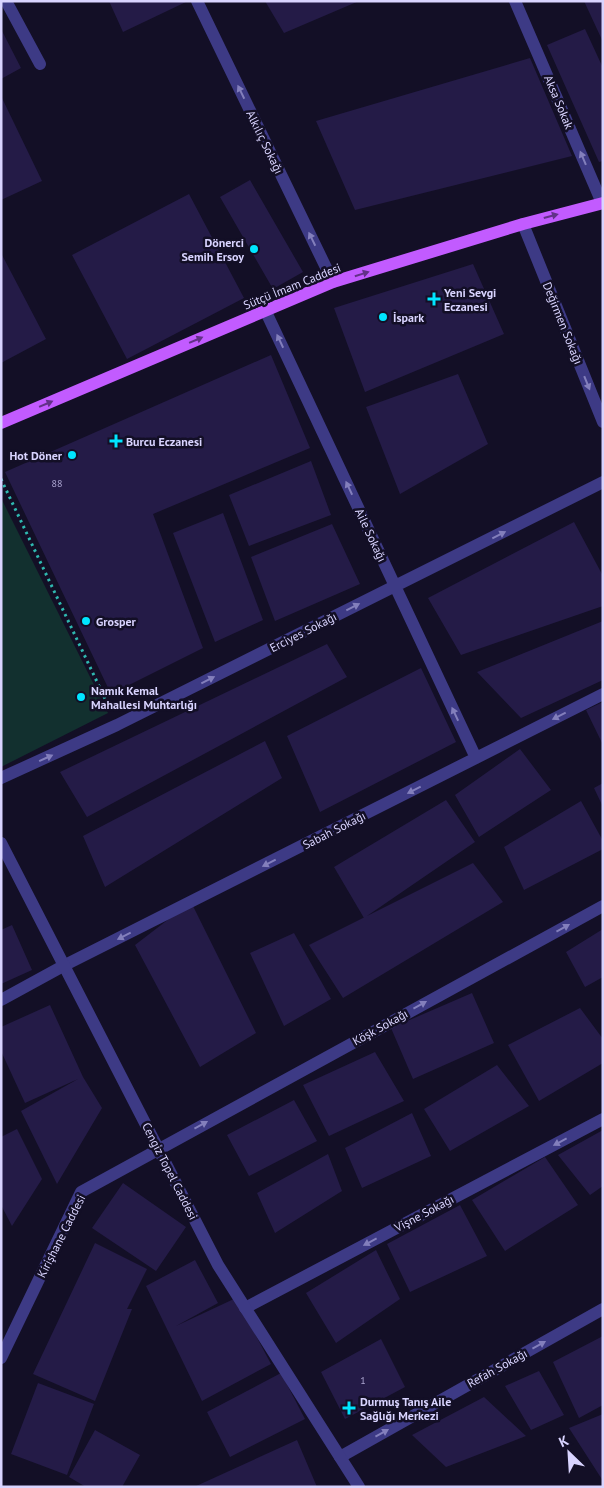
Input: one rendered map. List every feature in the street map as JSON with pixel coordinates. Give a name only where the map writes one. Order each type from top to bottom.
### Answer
[{"type":"main road","name":"Sütçü İmam Caddesi","points":[[1,423],[333,282],[523,224],[602,203]]},
{"type":"street","points":[[6,1],[40,64]]},
{"type":"street","name":"Alkılıç Sokağı","points":[[197,1],[333,282]]},
{"type":"street","name":"Aksa Sokak","points":[[515,1],[602,203]]},
{"type":"street","name":"Değirmen Sokağı","points":[[523,224],[603,422]]},
{"type":"street","name":"Aile Sokağı","points":[[266,312],[476,758]]},
{"type":"street","name":"Erciyes Sokağı","points":[[1,778],[117,725],[603,482]]},
{"type":"street","name":"Sabah Sokağı","points":[[1,1000],[65,965],[603,694]]},
{"type":"street","name":"Cengiz Topel Caddesi","points":[[1,843],[218,1265],[359,1487]]},
{"type":"street","name":"Köşk Sokağı","points":[[158,1148],[603,906]]},
{"type":"street","name":"Vişne Sokağı","points":[[245,1308],[603,1119]]},
{"type":"street","name":"Kirişhane Caddesi","points":[[1,1357],[81,1192],[158,1148]]},
{"type":"street","name":"Refah Sokağı","points":[[340,1457],[603,1310]]},
{"type":"path","points":[[1,480],[117,725]]},
{"type":"green space","points":[[1,498],[108,713],[1,767]]},
{"type":"building","points":[[109,1],[188,1],[123,32]]},
{"type":"building","points":[[265,1],[359,1],[284,33]]},
{"type":"building","points":[[584,1],[603,1],[603,42]]},
{"type":"building","points":[[1,29],[21,68],[1,79]]},
{"type":"building","points":[[585,29],[603,68],[603,161],[599,162],[547,45]]},
{"type":"building","points":[[530,58],[572,156],[355,210],[316,121]]},
{"type":"building","points":[[1,96],[42,181],[1,200]]},
{"type":"building","points":[[250,180],[303,272],[273,289],[220,197]]},
{"type":"building","points":[[189,194],[244,298],[127,359],[72,255]]},
{"type":"building","points":[[1,253],[46,339],[1,363]]},
{"type":"building","points":[[473,264],[504,334],[365,392],[334,308]]},
{"type":"building","points":[[271,355],[310,448],[153,514],[203,648],[111,694],[5,472]]},
{"type":"building","points":[[458,374],[488,444],[400,494],[366,407]]},
{"type":"building","points":[[311,461],[331,515],[249,546],[229,495]]},
{"type":"building","points":[[223,513],[263,620],[215,642],[173,533]]},
{"type":"building","points":[[574,522],[603,576],[603,606],[461,655],[428,598]]},
{"type":"building","points":[[332,524],[360,584],[275,621],[251,557]]},
{"type":"building","points":[[603,621],[603,680],[521,718],[477,672]]},
{"type":"building","points":[[327,644],[347,677],[87,817],[60,772]]},
{"type":"building","points":[[421,668],[456,742],[320,812],[287,736]]},
{"type":"building","points":[[603,702],[603,745],[586,710]]},
{"type":"building","points":[[265,741],[282,778],[105,887],[83,836]]},
{"type":"building","points":[[520,749],[551,790],[479,837],[455,795]]},
{"type":"building","points":[[603,783],[603,807],[594,788]]},
{"type":"building","points":[[446,800],[475,842],[364,918],[334,867]]},
{"type":"building","points":[[581,801],[603,841],[603,849],[524,890],[504,847]]},
{"type":"building","points":[[473,863],[503,902],[343,998],[309,945]]},
{"type":"building","points":[[191,902],[256,1033],[200,1067],[135,945]]},
{"type":"building","points":[[12,925],[32,970],[1,984],[1,930]]},
{"type":"building","points":[[603,929],[603,977],[585,987],[566,952]]},
{"type":"building","points":[[294,933],[331,999],[284,1026],[250,953]]},
{"type":"building","points":[[472,993],[494,1043],[413,1079],[391,1028]]},
{"type":"building","points":[[50,1005],[83,1077],[102,1108],[57,1184],[21,1111],[78,1079],[25,1103],[1,1051],[1,1027]]},
{"type":"building","points":[[580,1008],[603,1039],[603,1063],[539,1101],[508,1045]]},
{"type":"building","points":[[375,1052],[404,1101],[329,1136],[303,1085]]},
{"type":"building","points":[[497,1065],[529,1106],[450,1151],[424,1109]]},
{"type":"building","points":[[294,1100],[317,1141],[249,1176],[227,1135]]},
{"type":"building","points":[[412,1113],[431,1156],[362,1188],[345,1148]]},
{"type":"building","points":[[17,1129],[42,1179],[12,1226],[1,1205],[1,1137]]},
{"type":"building","points":[[603,1130],[603,1186],[590,1195],[558,1155]]},
{"type":"building","points":[[328,1154],[342,1191],[275,1233],[257,1193]]},
{"type":"building","points":[[545,1157],[578,1205],[505,1251],[472,1200]]},
{"type":"building","points":[[123,1183],[186,1227],[156,1271],[92,1228]]},
{"type":"building","points":[[460,1205],[487,1256],[410,1292],[387,1244]]},
{"type":"building","points":[[95,1243],[147,1269],[127,1309],[132,1309],[95,1401],[33,1374]]},
{"type":"building","points":[[376,1250],[400,1299],[336,1343],[306,1293]]},
{"type":"building","points":[[195,1260],[218,1303],[176,1326],[236,1298],[271,1364],[202,1401],[146,1286]]},
{"type":"building","points":[[603,1336],[603,1405],[579,1418],[553,1362]]},
{"type":"building","points":[[381,1339],[405,1387],[345,1419],[321,1372]]},
{"type":"building","points":[[539,1371],[564,1415],[531,1430],[505,1386]]},
{"type":"building","points":[[281,1373],[305,1419],[230,1457],[207,1412]]},
{"type":"building","points":[[38,1383],[94,1404],[67,1475],[11,1454]]},
{"type":"building","points":[[484,1397],[526,1436],[446,1467],[412,1435]]},
{"type":"building","points":[[603,1414],[603,1481],[569,1428]]},
{"type":"building","points":[[95,1430],[140,1455],[122,1487],[86,1487],[69,1477]]},
{"type":"building","points":[[297,1440],[317,1487],[194,1487]]},
{"type":"place","name":"Dönerci Semih Ersoy","points":[[254,249]]},
{"type":"place","name":"Yeni Sevgi Eczanesi","points":[[434,299]]},
{"type":"place","name":"İspark","points":[[383,317]]},
{"type":"place","name":"Burcu Eczanesi","points":[[116,441]]},
{"type":"place","name":"Hot Döner","points":[[72,455]]},
{"type":"place","name":"Grosper","points":[[86,621]]},
{"type":"place","name":"Namık Kemal Mahallesi Muhtarlığı","points":[[81,697]]},
{"type":"place","name":"Durmuş Tanış Aile Sağlığı Merkezi","points":[[349,1408]]}]
